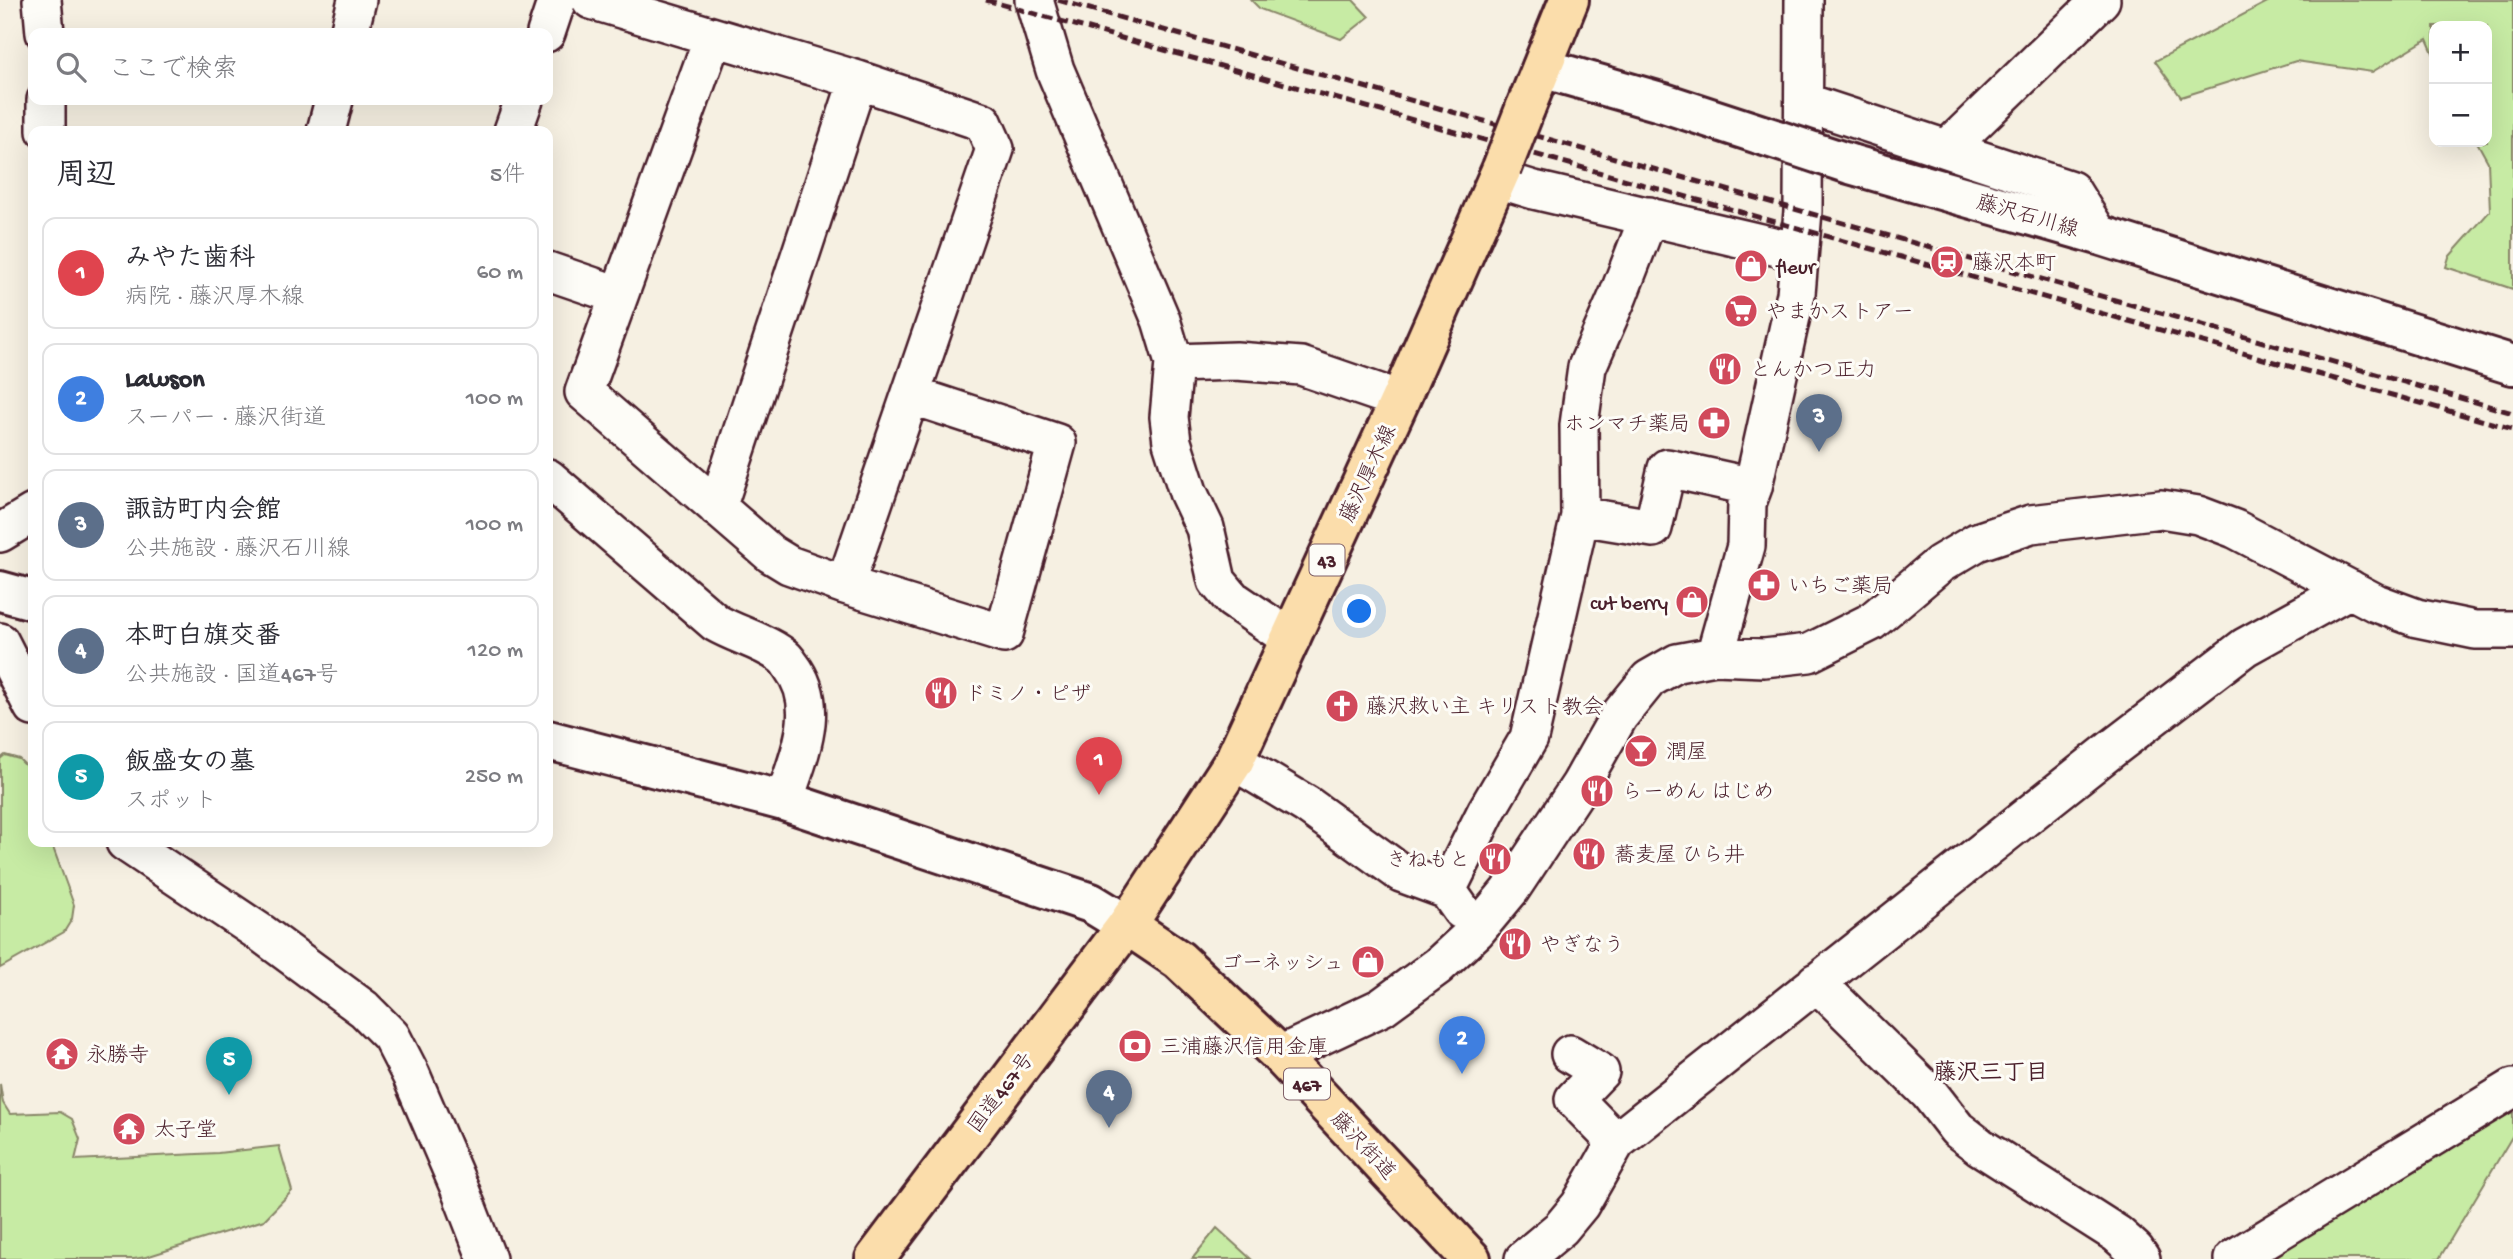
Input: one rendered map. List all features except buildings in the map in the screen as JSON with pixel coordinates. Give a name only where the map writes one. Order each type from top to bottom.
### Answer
[{"type":"main road","name":"藤沢厚木線","points":[[1127,925],[1234,761],[1400,400],[1500,173],[1569,0]]},
{"type":"main road","name":"藤沢街道","points":[[1127,925],[1179,960],[1280,1055],[1471,1259]]},
{"type":"main road","name":"国道467号","points":[[875,1259],[1127,925]]},
{"type":"street","points":[[42,0],[45,28]]},
{"type":"street","points":[[350,28],[357,0]]},
{"type":"street","points":[[548,28],[557,0]]},
{"type":"street","points":[[592,0],[858,80],[983,122],[995,149],[845,585]]},
{"type":"street","points":[[1034,0],[1055,70],[1161,320],[1174,363],[1169,417],[1172,442],[1188,492],[1208,537],[1217,581],[1232,599],[1291,639]]},
{"type":"street","points":[[1715,656],[1746,546],[1747,503],[1753,487],[1796,294],[1803,211],[1804,0]]},
{"type":"street","points":[[1947,149],[2101,0]]},
{"type":"street","points":[[713,37],[584,392],[771,554],[789,565],[1004,634],[1057,443],[911,395]]},
{"type":"street","name":"藤沢石川線","points":[[1542,68],[1664,103],[1850,164],[2099,235],[2513,365]]},
{"type":"street","points":[[718,508],[858,80]]},
{"type":"street","points":[[1804,102],[2071,190],[2099,235]]},
{"type":"street","points":[[46,105],[46,126]]},
{"type":"street","points":[[327,126],[333,105]]},
{"type":"street","points":[[515,126],[522,105]]},
{"type":"street","points":[[1500,173],[1534,190],[1799,252]]},
{"type":"street","points":[[1447,890],[1487,810],[1529,738],[1580,516],[1579,425],[1587,367],[1649,216]]},
{"type":"street","points":[[553,273],[618,295]]},
{"type":"street","points":[[1174,363],[1236,361],[1301,366],[1400,400]]},
{"type":"street","points":[[1580,516],[1653,528],[1668,467],[1753,487]]},
{"type":"street","points":[[553,482],[716,623],[783,655],[798,675],[807,700],[805,737],[783,801]]},
{"type":"street","points":[[1280,1055],[1382,1007],[1438,966],[1476,931],[1511,889],[1580,785],[1619,716],[1649,680],[1677,663],[1715,656],[1765,658],[1809,653],[1871,622],[1940,564],[1977,542],[2031,524],[2125,512],[2161,509],[2198,515],[2235,529],[2376,603],[2417,618],[2475,630],[2513,630]]},
{"type":"street","points":[[0,533],[28,516]]},
{"type":"street","points":[[1524,1259],[1561,1228],[1580,1205],[1616,1142],[2113,748],[2245,647],[2350,589]]},
{"type":"street","points":[[0,591],[28,599]]},
{"type":"street","points":[[0,642],[28,697]]},
{"type":"street","points":[[553,741],[783,801],[1091,903],[1127,925]]},
{"type":"street","points":[[1234,761],[1307,805],[1401,873],[1447,890],[1476,931]]},
{"type":"street","points":[[132,847],[261,933],[364,1009],[391,1036],[459,1186],[486,1259]]},
{"type":"street","points":[[1816,982],[1929,1093],[1957,1129],[1979,1146],[2117,1234],[2141,1259]]},
{"type":"street","points":[[1570,1054],[1600,1072],[1574,1098],[1616,1142]]},
{"type":"street","points":[[2232,1259],[2513,1088]]},
{"type":"green space","points":[[1251,0],[1353,0],[1369,17],[1341,39],[1260,9]]},
{"type":"green space","points":[[2271,0],[2513,0],[2513,289],[2446,267],[2449,257],[2490,211],[2488,162],[2480,147],[2492,147],[2492,21],[2429,21],[2429,44],[2427,39],[2372,72],[2296,61],[2181,97],[2155,61]]},
{"type":"green space","points":[[5,755],[19,759],[28,768],[28,847],[53,847],[74,905],[72,919],[64,932],[0,968],[0,759]]},
{"type":"green space","points":[[0,1084],[3,1103],[10,1114],[60,1112],[72,1119],[80,1139],[75,1160],[218,1153],[279,1146],[292,1191],[264,1220],[146,1257],[0,1259]]},
{"type":"green space","points":[[2513,1109],[2513,1135],[2439,1259],[2266,1259]]},
{"type":"green space","points":[[1217,1228],[1251,1259],[1192,1259]]},
{"type":"railway","points":[[986,0],[2513,429]]},
{"type":"railway","points":[[1058,0],[2513,413]]},
{"type":"place","name":"藤沢本町","points":[[1947,262]]},
{"type":"place","name":"fleur","points":[[1751,266]]},
{"type":"place","name":"やまかストアー","points":[[1741,311]]},
{"type":"place","name":"とんかつ正力","points":[[1725,369]]},
{"type":"place","name":"ホンマチ薬局","points":[[1714,423]]},
{"type":"place","name":"諏訪町内会館","points":[[1819,452]]},
{"type":"place","name":"いちご薬局","points":[[1764,585]]},
{"type":"place","name":"cut berry","points":[[1692,602]]},
{"type":"place","name":"ドミノ・ピザ","points":[[941,693]]},
{"type":"place","name":"藤沢救い主 キリスト教会","points":[[1342,706]]},
{"type":"place","name":"潤屋","points":[[1641,751]]},
{"type":"place","name":"らーめん はじめ","points":[[1597,791]]},
{"type":"place","name":"みやた歯科","points":[[1099,795]]},
{"type":"place","name":"蕎麦屋 ひら井","points":[[1589,854]]},
{"type":"place","name":"きねもと","points":[[1495,859]]},
{"type":"place","name":"やぎなう","points":[[1515,944]]},
{"type":"place","name":"ゴーネッシュ","points":[[1368,962]]},
{"type":"place","name":"三浦藤沢信用金庫","points":[[1135,1046]]},
{"type":"place","name":"永勝寺","points":[[62,1054]]},
{"type":"place","name":"Lawson","points":[[1462,1074]]},
{"type":"place","name":"飯盛女の墓","points":[[229,1095]]},
{"type":"place","name":"本町白旗交番","points":[[1109,1128]]},
{"type":"place","name":"太子堂","points":[[129,1129]]},
{"type":"district","name":"藤沢三丁目","points":[[1991,1071]]}]
